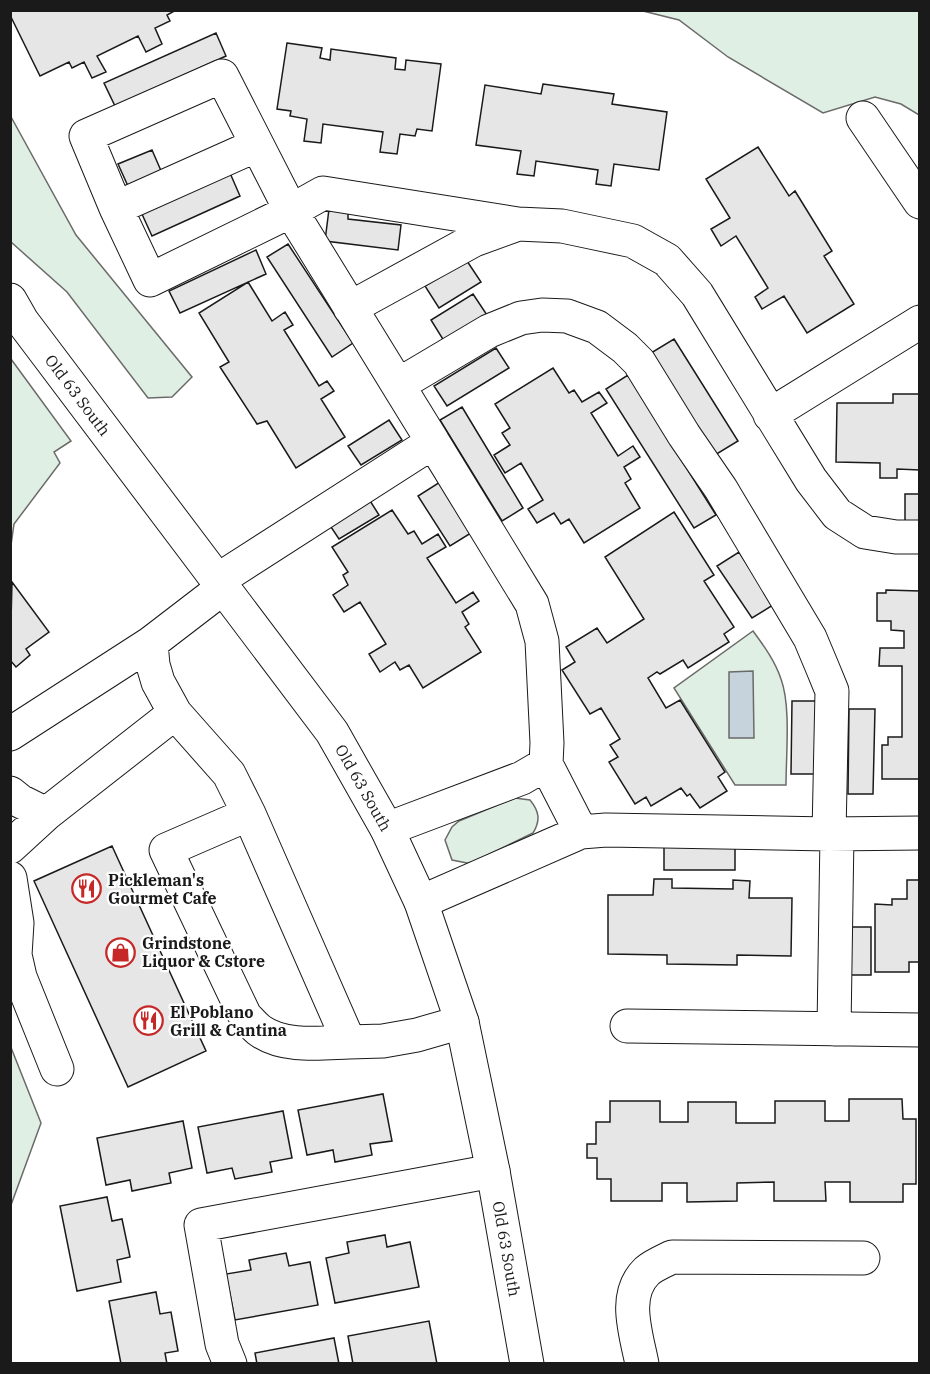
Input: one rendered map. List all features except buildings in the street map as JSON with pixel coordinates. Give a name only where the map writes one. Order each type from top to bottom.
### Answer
[{"type":"main road","points":[[581,832],[546,764],[542,641],[532,603],[291,211],[222,76],[86,136],[116,208],[150,280],[291,211],[323,193],[518,224],[562,226],[633,241],[667,260],[697,294],[811,480],[837,514],[865,532],[896,537],[920,537]]},
{"type":"main road","points":[[863,118],[920,202]]},
{"type":"main road","points":[[116,208],[257,145]]},
{"type":"main road","points":[[350,308],[474,240],[518,224]]},
{"type":"main road","name":"Old 63 South","points":[[10,300],[29,330],[332,732],[387,830],[421,902],[462,1022],[493,1171],[527,1364]]},
{"type":"main road","points":[[398,385],[489,331],[521,318],[542,315],[567,316],[597,327],[626,348],[639,362],[721,489],[810,638],[832,691],[834,1029]]},
{"type":"main road","points":[[770,415],[920,322]]},
{"type":"main road","points":[[10,734],[151,643],[221,584],[433,442]]},
{"type":"main road","points":[[151,643],[158,682],[175,714],[229,774],[249,814],[349,1042]]},
{"type":"main road","points":[[10,847],[46,814],[175,714]]},
{"type":"main road","points":[[387,830],[522,778],[546,764]]},
{"type":"main road","points":[[10,794],[46,814]]},
{"type":"main road","points":[[249,814],[166,850],[245,1016],[259,1030],[281,1040],[315,1043],[383,1041],[417,1035],[462,1022]]},
{"type":"main road","points":[[421,902],[581,832],[606,830],[833,834],[920,833]]},
{"type":"main road","points":[[10,878],[17,923],[15,955],[20,977],[57,1069]]},
{"type":"main road","points":[[627,1026],[920,1030]]},
{"type":"main road","points":[[230,1364],[222,1344],[201,1226],[493,1171]]},
{"type":"main road","points":[[642,1364],[632,1311],[635,1286],[648,1270],[672,1257],[863,1258]]},
{"type":"green space","points":[[643,11],[919,11],[919,115],[901,104],[875,97],[823,113],[728,57],[679,20]]},
{"type":"green space","points":[[10,115],[76,235],[192,377],[172,397],[148,398],[67,292],[11,242]]},
{"type":"green space","points":[[11,359],[71,441],[54,452],[60,463],[14,524],[11,545]]},
{"type":"green space","points":[[753,631],[779,672],[784,690],[787,716],[786,785],[735,785],[674,688]]},
{"type":"green space","points":[[515,798],[530,800],[535,808],[538,820],[533,833],[473,862],[452,860],[445,840],[452,827],[459,821]]},
{"type":"green space","points":[[10,1045],[41,1123],[11,1205],[10,1205]]},
{"type":"shaded area","points":[[753,671],[754,738],[729,738],[729,672]]},
{"type":"place","name":"Pickleman's Gourmet Cafe","points":[[87,889]]},
{"type":"place","name":"Grindstone Liquor & Cstore","points":[[121,952]]},
{"type":"place","name":"El Poblano Grill & Cantina","points":[[149,1021]]}]
